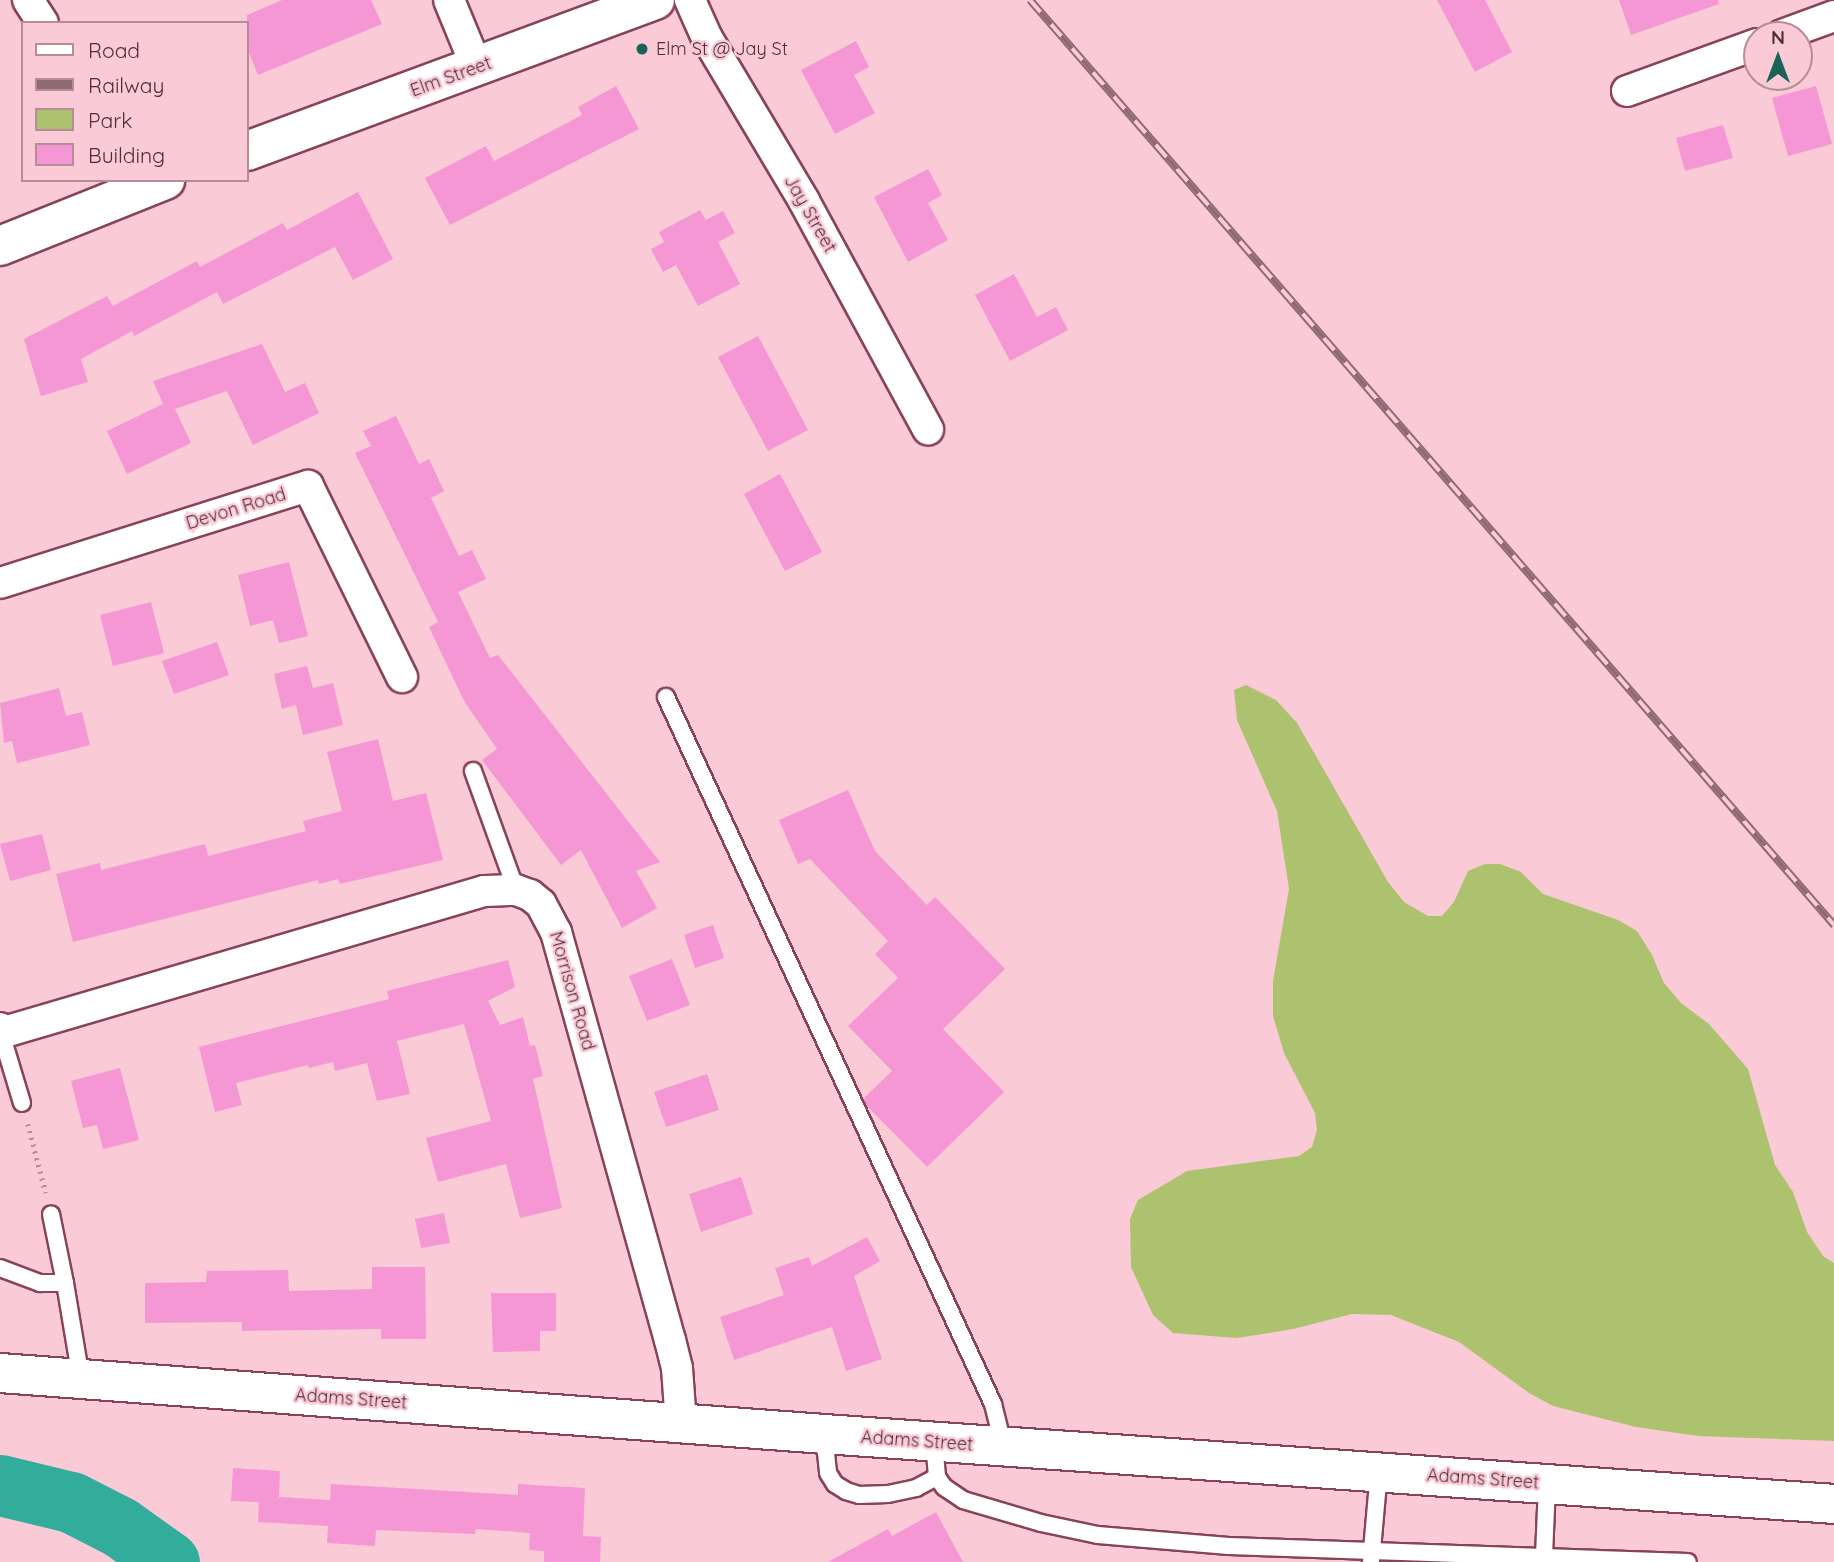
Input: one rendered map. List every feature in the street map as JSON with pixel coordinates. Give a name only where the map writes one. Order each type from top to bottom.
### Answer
[{"type":"street","points":[[28,0],[42,21]]},
{"type":"street","points":[[449,0],[477,68]]},
{"type":"street","name":"Elm Street","points":[[248,151],[655,0]]},
{"type":"street","name":"Jay Street","points":[[690,0],[707,38],[816,223],[928,429]]},
{"type":"street","points":[[1813,24],[1834,16]]},
{"type":"street","points":[[1627,92],[1743,49]]},
{"type":"street","points":[[0,246],[148,183]]},
{"type":"street","name":"Devon Road","points":[[0,583],[309,486],[402,677]]},
{"type":"street","points":[[1,1030],[484,891],[516,890]]},
{"type":"street","name":"Morrison Road","points":[[516,890],[541,904],[556,932],[670,1340],[677,1368],[681,1424]]},
{"type":"street","name":"Adams Street","points":[[0,1373],[824,1434],[936,1460],[1000,1447],[1834,1504]]},
{"type":"lane","points":[[666,697],[993,1404],[1000,1432],[1000,1447]]},
{"type":"lane","points":[[472,771],[516,890]]},
{"type":"lane","points":[[1,1030],[22,1103]]},
{"type":"lane","points":[[51,1214],[81,1379]]},
{"type":"lane","points":[[0,1268],[40,1283],[65,1283]]},
{"type":"lane","points":[[824,1434],[828,1473],[835,1484],[846,1491],[874,1496],[895,1493],[936,1460],[944,1487],[963,1500],[1041,1523],[1088,1533],[1192,1544],[1371,1557],[1544,1556],[1688,1562]]},
{"type":"lane","points":[[1371,1557],[1379,1472]]},
{"type":"lane","points":[[1544,1556],[1547,1484]]},
{"type":"path","points":[[22,1103],[51,1214]]},
{"type":"green space","points":[[1246,685],[1276,700],[1297,723],[1388,882],[1404,902],[1428,916],[1442,916],[1454,902],[1468,871],[1485,864],[1500,864],[1521,872],[1543,894],[1618,920],[1637,931],[1652,955],[1664,983],[1681,1003],[1709,1024],[1748,1069],[1775,1165],[1793,1192],[1807,1232],[1823,1256],[1834,1263],[1834,1441],[1698,1436],[1636,1427],[1553,1406],[1529,1393],[1459,1342],[1391,1315],[1352,1314],[1293,1329],[1237,1338],[1173,1333],[1153,1315],[1131,1267],[1130,1219],[1138,1200],[1187,1171],[1299,1156],[1312,1147],[1317,1130],[1315,1113],[1284,1053],[1273,1016],[1273,981],[1289,889],[1277,811],[1237,720],[1234,690]]},
{"type":"building","points":[[282,0],[371,0],[382,24],[258,75],[248,50],[247,15]]},
{"type":"building","points":[[1437,0],[1485,0],[1512,52],[1475,72]]},
{"type":"building","points":[[1619,0],[1718,0],[1719,4],[1631,35]]},
{"type":"building","points":[[856,41],[869,67],[854,75],[875,113],[835,134],[801,70]]},
{"type":"building","points":[[616,86],[639,129],[450,225],[425,178],[486,146],[494,161],[582,115],[578,107]]},
{"type":"building","points":[[1816,86],[1832,144],[1788,156],[1772,98],[1798,91],[1813,91],[1813,87]]},
{"type":"building","points":[[1723,125],[1733,158],[1685,171],[1676,138]]},
{"type":"building","points":[[928,169],[942,195],[928,203],[948,240],[908,262],[874,197]]},
{"type":"building","points":[[358,192],[393,259],[353,280],[335,247],[223,304],[217,292],[134,336],[132,331],[81,359],[88,382],[41,396],[24,339],[107,296],[113,306],[197,261],[200,267],[283,223],[287,230]]},
{"type":"building","points":[[700,210],[706,220],[723,211],[735,233],[718,242],[740,284],[698,306],[676,265],[663,272],[651,249],[664,242],[659,232]]},
{"type":"building","points":[[1014,274],[1037,317],[1056,307],[1068,330],[1010,361],[975,295]]},
{"type":"building","points":[[758,336],[808,430],[768,451],[718,357]]},
{"type":"building","points":[[262,344],[285,392],[305,383],[319,413],[253,445],[227,391],[175,409],[191,443],[127,474],[107,431],[163,404],[153,381]]},
{"type":"building","points":[[396,416],[419,464],[429,459],[444,491],[431,498],[459,556],[472,550],[486,579],[458,592],[490,658],[498,655],[660,862],[636,871],[657,908],[622,928],[581,850],[561,865],[482,760],[497,749],[464,701],[429,627],[438,622],[355,453],[371,446],[363,431]]},
{"type":"building","points":[[780,474],[822,552],[785,571],[744,494]]},
{"type":"building","points":[[289,562],[308,636],[279,643],[273,620],[250,626],[238,575]]},
{"type":"building","points":[[151,602],[164,653],[113,666],[100,615]]},
{"type":"building","points":[[217,642],[229,675],[174,694],[162,661]]},
{"type":"building","points":[[307,666],[313,688],[333,683],[343,725],[303,735],[296,705],[282,709],[274,674]]},
{"type":"building","points":[[59,688],[66,716],[82,712],[90,745],[17,763],[12,741],[4,743],[0,703]]},
{"type":"building","points":[[378,739],[393,801],[426,793],[443,860],[340,884],[338,879],[319,884],[318,880],[73,942],[56,874],[100,863],[101,870],[205,844],[208,856],[306,831],[303,821],[342,811],[327,752]]},
{"type":"building","points":[[848,790],[875,851],[927,905],[935,897],[1005,969],[943,1029],[1004,1092],[927,1167],[866,1105],[863,1099],[892,1071],[848,1026],[898,978],[875,954],[888,941],[810,859],[798,864],[779,820]]},
{"type":"building","points":[[42,834],[51,870],[10,881],[0,844]]},
{"type":"building","points":[[713,925],[724,958],[695,968],[684,935]]},
{"type":"building","points":[[672,959],[690,1005],[647,1021],[629,976]]},
{"type":"building","points":[[508,960],[515,987],[488,1001],[500,1025],[523,1017],[530,1046],[535,1045],[543,1076],[533,1079],[562,1208],[520,1218],[506,1164],[438,1182],[426,1138],[491,1121],[464,1024],[397,1041],[410,1094],[377,1101],[367,1063],[335,1071],[333,1062],[309,1068],[308,1065],[236,1083],[242,1105],[215,1112],[199,1047],[389,999],[387,991]]},
{"type":"building","points":[[120,1068],[139,1140],[103,1149],[97,1125],[83,1128],[71,1081]]},
{"type":"building","points":[[707,1074],[719,1110],[666,1127],[654,1092]]},
{"type":"building","points":[[741,1177],[753,1214],[701,1232],[689,1194]]},
{"type":"building","points":[[444,1213],[450,1243],[421,1248],[415,1219]]},
{"type":"building","points":[[867,1237],[880,1261],[854,1276],[882,1359],[846,1371],[832,1327],[734,1360],[720,1317],[784,1295],[775,1268],[809,1257],[812,1266]]},
{"type":"building","points":[[372,1267],[425,1267],[426,1339],[381,1339],[381,1329],[242,1331],[242,1322],[145,1323],[145,1283],[206,1282],[207,1271],[288,1270],[289,1291],[372,1289]]},
{"type":"building","points":[[491,1293],[556,1293],[556,1331],[540,1331],[540,1351],[493,1352]]},
{"type":"building","points":[[233,1468],[280,1471],[279,1497],[330,1500],[331,1484],[518,1495],[518,1484],[585,1488],[583,1536],[601,1537],[600,1562],[544,1562],[544,1551],[529,1550],[530,1533],[476,1529],[475,1534],[376,1530],[375,1546],[327,1543],[328,1526],[258,1522],[259,1502],[231,1501]]},
{"type":"building","points":[[936,1512],[963,1562],[828,1562],[888,1529],[892,1536]]},
{"type":"waterway","points":[[0,1485],[71,1502],[120,1527],[169,1562]]},
{"type":"railway","points":[[1030,0],[1834,925]]},
{"type":"place","name":"Elm St @ Jay St","points":[[642,49]]}]
